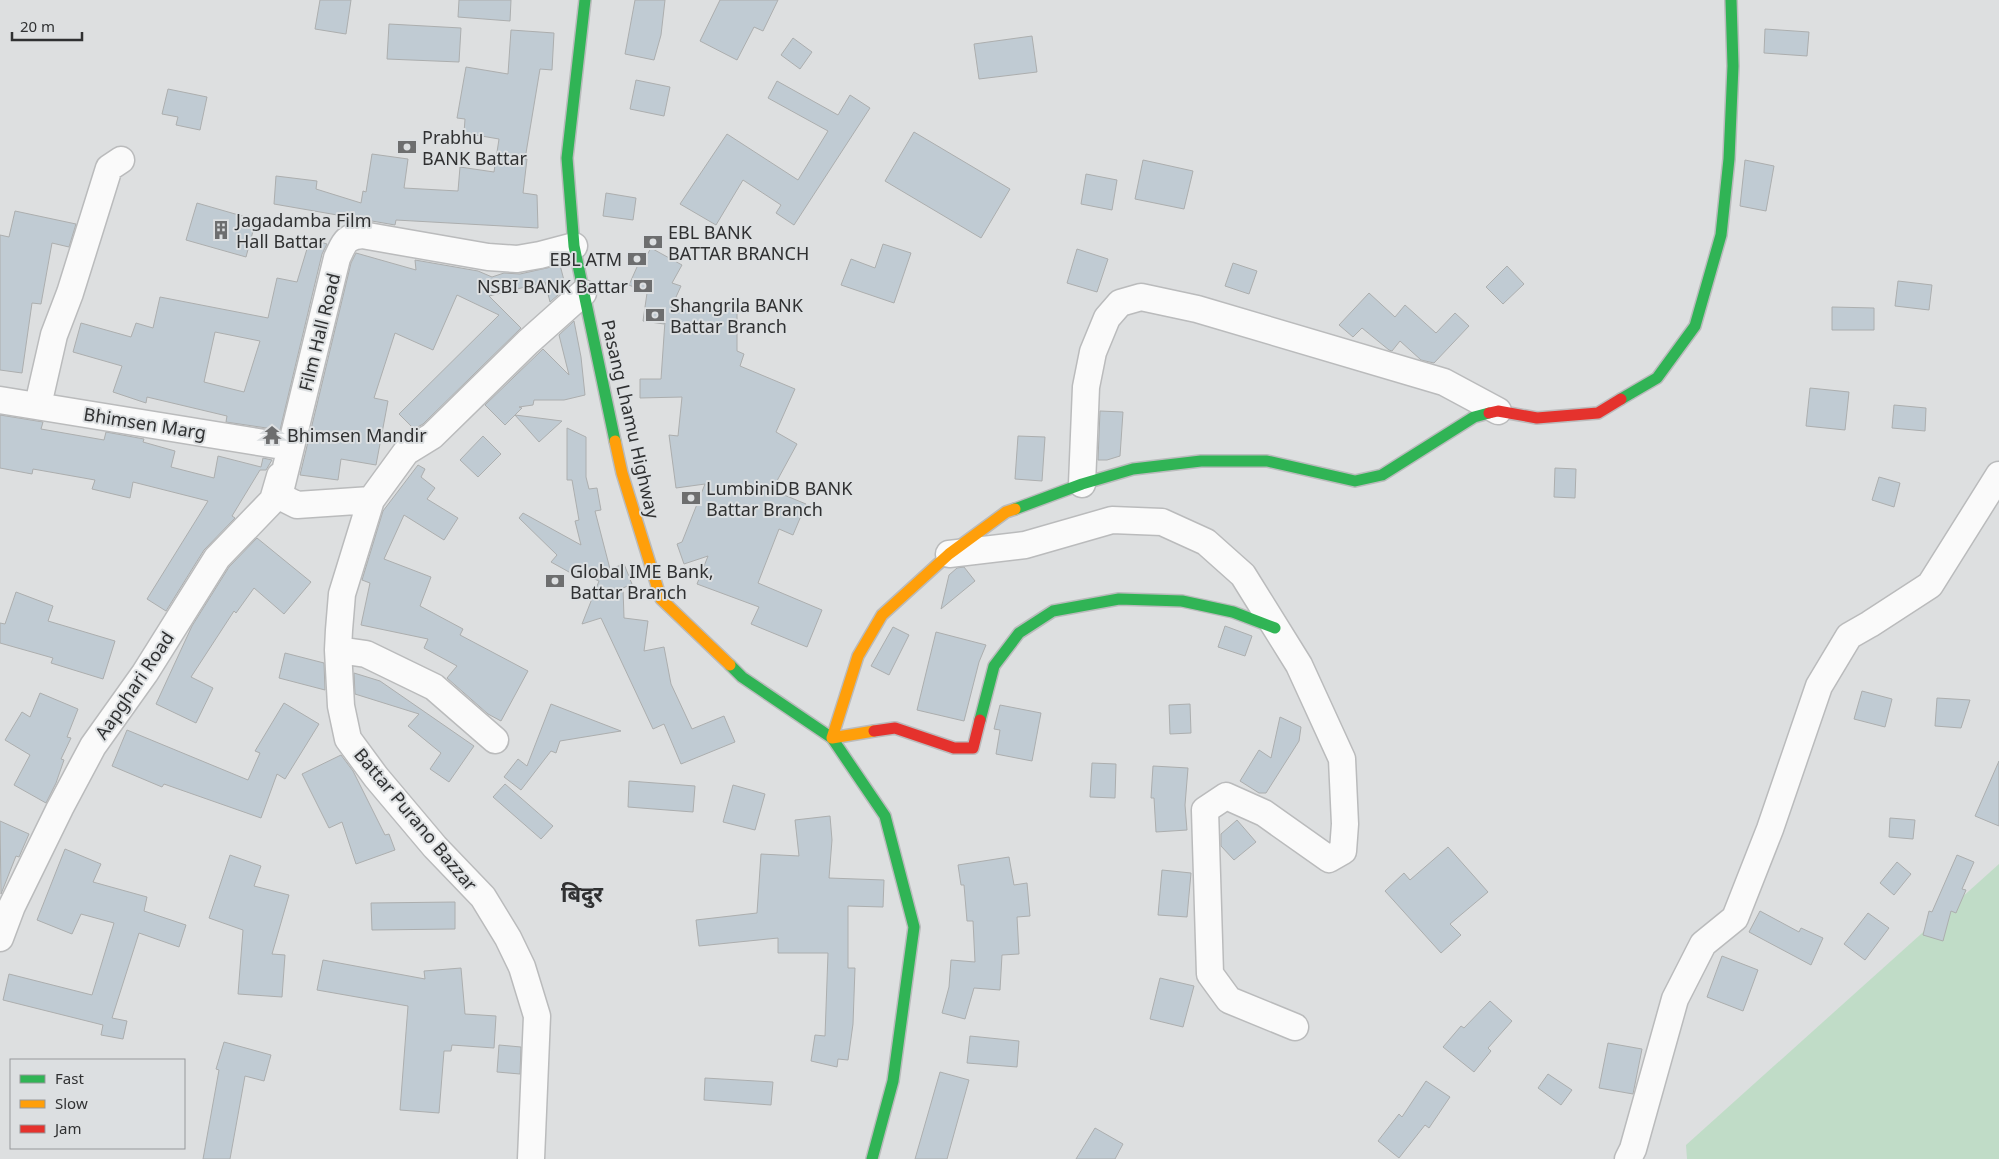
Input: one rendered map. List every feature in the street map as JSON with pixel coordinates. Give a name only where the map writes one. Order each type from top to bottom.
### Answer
[{"type":"street","name":"Pasang Lhamu Highway","points":[[585,0],[567,158],[574,246],[622,474],[661,600],[742,677],[832,738],[885,816],[914,927],[893,1081],[872,1159]]},
{"type":"street","points":[[1082,484],[1086,387],[1093,352],[1107,318],[1120,303],[1141,296],[1197,309],[1444,382],[1498,411],[1537,418],[1598,413],[1657,378],[1695,326],[1721,235],[1727,178],[1733,66],[1731,0]]},
{"type":"street","points":[[38,405],[54,335],[70,293],[109,168],[121,160]]},
{"type":"street","name":"Film Hall Road","points":[[289,447],[337,258],[346,240],[352,236],[362,236],[488,257],[517,259],[574,246]]},
{"type":"street","name":"Battar Purano Bazzar","points":[[528,1156],[537,1016],[522,967],[508,938],[483,897],[435,847],[376,777],[348,739],[341,706],[338,650],[342,594],[371,500],[406,452],[432,436],[528,342],[583,293]]},
{"type":"street","name":"Bhimsen Marg","points":[[0,400],[289,447]]},
{"type":"street","points":[[1275,628],[1232,612],[1182,601],[1118,599],[1053,611],[1019,632],[994,666],[973,748],[954,748],[895,728],[832,738],[858,656],[882,616],[949,554],[1006,512],[1082,484],[1133,469],[1202,461],[1267,461],[1355,481],[1382,475],[1474,418],[1498,411]]},
{"type":"street","points":[[289,447],[279,496],[296,505],[371,500]]},
{"type":"street","name":"Aapghari Road","points":[[0,938],[12,906],[93,746],[145,673],[217,558],[273,500],[289,447]]},
{"type":"street","points":[[1628,1159],[1633,1149],[1675,999],[1703,944],[1735,918],[1770,828],[1819,686],[1849,636],[1930,585],[1999,475]]},
{"type":"street","points":[[949,554],[1025,545],[1112,520],[1162,522],[1206,542],[1243,575],[1298,665],[1342,759],[1345,824],[1344,851],[1329,858],[1264,813],[1226,796],[1205,810],[1210,974],[1229,1000],[1295,1027]]},
{"type":"street","points":[[338,650],[366,654],[434,687],[495,740]]},
{"type":"green space","points":[[1999,864],[1999,1159],[1687,1159],[1686,1145]]},
{"type":"building","points":[[320,0],[351,0],[346,34],[315,29]]},
{"type":"building","points":[[459,0],[511,0],[510,21],[458,17]]},
{"type":"building","points":[[635,0],[665,0],[661,35],[654,60],[625,54]]},
{"type":"building","points":[[720,0],[778,0],[763,31],[754,27],[737,60],[700,41]]},
{"type":"building","points":[[389,24],[461,28],[459,62],[387,59]]},
{"type":"building","points":[[1765,29],[1809,32],[1807,56],[1764,53]]},
{"type":"building","points":[[511,30],[554,33],[552,70],[540,69],[525,159],[527,159],[523,193],[537,195],[538,228],[396,220],[395,225],[274,204],[276,176],[317,181],[316,189],[361,203],[363,191],[366,192],[372,154],[408,159],[404,188],[458,191],[460,167],[494,172],[499,139],[464,133],[465,119],[457,118],[466,67],[508,74]]},
{"type":"building","points":[[1032,36],[1037,72],[979,79],[974,44]]},
{"type":"building","points":[[793,38],[812,52],[800,69],[781,55]]},
{"type":"building","points":[[636,80],[670,87],[664,116],[630,109]]},
{"type":"building","points":[[777,81],[838,115],[850,95],[870,108],[794,225],[776,213],[781,205],[743,180],[716,225],[680,204],[727,134],[798,180],[828,131],[768,98]]},
{"type":"building","points":[[168,89],[207,97],[200,130],[176,125],[178,117],[162,114]]},
{"type":"building","points":[[914,132],[1010,189],[981,238],[885,181]]},
{"type":"building","points":[[1143,160],[1193,171],[1184,209],[1135,199]]},
{"type":"building","points":[[1745,160],[1774,166],[1766,211],[1740,206]]},
{"type":"building","points":[[1086,174],[1117,180],[1112,210],[1081,204]]},
{"type":"building","points":[[606,193],[636,198],[633,220],[603,216]]},
{"type":"building","name":"Jagadamba Film Hall Battar","points":[[197,203],[256,220],[246,257],[186,240]]},
{"type":"building","points":[[15,211],[76,224],[69,247],[52,243],[41,304],[32,303],[22,373],[0,370],[0,235],[9,237]]},
{"type":"building","points":[[310,239],[327,244],[322,254],[280,430],[226,422],[227,416],[147,397],[146,403],[113,392],[122,366],[73,352],[81,323],[131,337],[136,323],[153,328],[160,297],[268,318],[277,278],[297,282]],"holes":[[[215,332],[260,341],[244,392],[204,382]]]},
{"type":"building","points":[[883,244],[911,253],[894,303],[841,285],[851,259],[875,268]]},
{"type":"building","points":[[651,248],[682,265],[672,283],[681,286],[671,308],[737,308],[737,351],[744,354],[740,366],[795,389],[776,432],[797,444],[772,490],[806,504],[793,535],[779,529],[758,583],[822,610],[807,647],[751,624],[759,607],[697,584],[708,556],[684,564],[677,544],[682,542],[705,484],[676,488],[669,435],[678,436],[682,397],[640,398],[640,379],[661,379],[665,321],[664,324],[643,321],[647,293],[629,285],[641,258],[644,260]]},
{"type":"building","points":[[1077,249],[1108,259],[1097,292],[1067,283]]},
{"type":"building","points":[[356,253],[416,270],[415,260],[478,271],[492,277],[504,273],[520,274],[560,265],[566,288],[550,302],[545,282],[489,296],[521,328],[423,424],[414,429],[399,414],[499,315],[457,295],[433,350],[395,333],[374,398],[388,401],[376,465],[341,459],[338,480],[300,475],[351,263]]},
{"type":"building","points":[[1233,263],[1257,271],[1249,294],[1225,286]]},
{"type":"building","points":[[1507,266],[1524,284],[1503,304],[1486,287]]},
{"type":"building","points":[[1898,281],[1932,285],[1929,310],[1895,306]]},
{"type":"building","points":[[1369,293],[1395,317],[1405,305],[1436,333],[1455,313],[1469,326],[1434,363],[1421,360],[1400,341],[1392,351],[1362,328],[1353,337],[1339,325]]},
{"type":"building","points":[[1832,307],[1874,308],[1874,330],[1832,330]]},
{"type":"building","points":[[574,321],[581,357],[585,395],[564,400],[534,400],[533,405],[519,407],[522,408],[505,425],[485,405],[543,349],[569,375],[559,335]]},
{"type":"building","points":[[1810,388],[1849,392],[1845,430],[1806,426]]},
{"type":"building","points":[[1894,405],[1926,408],[1925,431],[1892,428]]},
{"type":"building","points":[[1100,411],[1123,412],[1120,456],[1107,460],[1098,460]]},
{"type":"building","points":[[0,415],[43,422],[41,429],[104,440],[106,432],[144,439],[143,442],[175,451],[171,467],[214,478],[218,456],[261,467],[263,458],[272,460],[266,470],[260,470],[232,516],[235,518],[204,550],[166,611],[147,599],[208,501],[133,482],[130,498],[92,489],[95,480],[33,469],[32,474],[0,468]]},
{"type":"building","points":[[515,415],[562,421],[539,442]]},
{"type":"building","points":[[567,428],[586,437],[586,477],[589,489],[597,488],[601,510],[595,511],[610,569],[624,564],[632,584],[623,588],[624,618],[648,621],[644,651],[664,647],[671,684],[692,729],[724,716],[735,742],[681,764],[664,724],[653,729],[601,618],[582,624],[599,581],[580,573],[578,577],[551,562],[557,555],[519,518],[523,513],[581,545],[575,521],[579,520],[572,480],[567,480]]},
{"type":"building","points":[[483,436],[501,454],[478,477],[460,460]]},
{"type":"building","points":[[1018,436],[1045,437],[1042,481],[1015,479]]},
{"type":"building","points":[[418,465],[425,469],[421,477],[435,488],[427,499],[458,518],[444,540],[404,515],[384,559],[431,577],[420,606],[463,629],[460,635],[528,671],[501,721],[488,714],[447,678],[457,666],[424,648],[428,639],[361,625],[370,583],[362,580],[383,511]]},
{"type":"building","points":[[1555,468],[1576,469],[1575,498],[1554,497]]},
{"type":"building","points":[[1879,477],[1900,483],[1894,507],[1872,500]]},
{"type":"building","points":[[257,538],[311,582],[284,614],[254,588],[236,613],[234,611],[191,677],[213,688],[196,723],[156,704],[192,626],[229,567]]},
{"type":"building","points":[[964,567],[975,581],[941,609],[949,575],[957,568]]},
{"type":"building","points":[[16,592],[53,606],[48,621],[115,641],[103,679],[51,663],[53,658],[0,643],[0,623],[5,624]]},
{"type":"building","points":[[1225,626],[1252,636],[1245,656],[1218,647]]},
{"type":"building","points":[[893,627],[909,635],[889,675],[871,666]]},
{"type":"building","points":[[936,632],[986,645],[979,662],[964,721],[917,710]]},
{"type":"building","points":[[285,653],[324,663],[325,690],[279,678]]},
{"type":"building","points":[[354,673],[380,681],[474,746],[449,782],[430,769],[441,753],[408,726],[419,714],[355,694]]},
{"type":"building","points":[[1862,691],[1892,699],[1885,727],[1854,719]]},
{"type":"building","points":[[40,693],[78,709],[67,737],[71,738],[61,759],[64,760],[56,783],[46,803],[14,785],[30,755],[5,740],[22,712],[30,717]]},
{"type":"building","points":[[1937,698],[1970,700],[1961,728],[1935,726]]},
{"type":"building","points":[[284,703],[319,724],[285,779],[277,774],[261,818],[164,784],[162,787],[112,766],[127,730],[248,780],[260,753],[255,751]]},
{"type":"building","points":[[551,704],[621,731],[560,741],[556,753],[551,751],[521,790],[504,777],[518,759],[527,766]]},
{"type":"building","points":[[1190,704],[1191,733],[1170,734],[1169,705]]},
{"type":"building","points":[[1000,705],[1041,713],[1032,761],[996,754],[1000,730],[994,729]]},
{"type":"building","points":[[1280,717],[1301,727],[1299,741],[1266,793],[1259,793],[1240,781],[1259,750],[1271,758]]},
{"type":"building","points":[[341,755],[353,771],[385,835],[389,834],[395,850],[356,864],[342,822],[329,828],[302,774]]},
{"type":"building","points":[[1999,761],[1999,826],[1975,816]]},
{"type":"building","points":[[1092,763],[1116,764],[1115,798],[1090,797]]},
{"type":"building","points":[[1153,766],[1188,768],[1185,805],[1187,830],[1156,832],[1154,798],[1151,798]]},
{"type":"building","points":[[629,781],[695,786],[693,812],[628,807]]},
{"type":"building","points":[[505,784],[553,826],[541,839],[493,797]]},
{"type":"building","points":[[733,785],[765,794],[755,830],[723,822]]},
{"type":"building","points":[[830,816],[832,840],[829,878],[884,880],[883,907],[848,906],[848,968],[855,968],[853,1024],[848,1060],[838,1059],[837,1067],[811,1061],[815,1035],[825,1036],[828,953],[778,953],[778,938],[699,946],[696,920],[757,913],[761,854],[799,856],[795,820]]},
{"type":"building","points":[[1890,818],[1915,820],[1913,839],[1889,837]]},
{"type":"building","points":[[1237,820],[1256,842],[1234,860],[1221,846],[1221,834]]},
{"type":"building","points":[[0,821],[29,834],[19,857],[16,856],[1,894]]},
{"type":"building","points":[[1448,847],[1488,892],[1450,924],[1461,935],[1441,953],[1385,891],[1404,873],[1410,880]]},
{"type":"building","points":[[65,849],[101,864],[93,882],[147,897],[144,911],[186,925],[179,947],[139,933],[112,1018],[127,1021],[123,1039],[101,1035],[103,1025],[3,1000],[9,974],[92,995],[114,923],[81,914],[72,934],[37,920]]},
{"type":"building","points":[[230,855],[261,866],[254,886],[289,895],[272,954],[285,955],[282,997],[238,994],[243,930],[209,918]]},
{"type":"building","points":[[1957,855],[1974,862],[1962,889],[1966,890],[1956,913],[1951,911],[1943,941],[1923,935],[1929,911],[1932,912]]},
{"type":"building","points":[[1009,857],[1014,885],[1027,883],[1030,916],[1017,917],[1019,954],[1002,955],[1000,990],[974,988],[965,1019],[942,1013],[949,987],[951,960],[975,962],[973,921],[967,921],[964,885],[961,885],[958,865]]},
{"type":"building","points":[[1897,862],[1911,874],[1894,895],[1880,883]]},
{"type":"building","points":[[1162,870],[1191,873],[1187,917],[1158,915]]},
{"type":"building","points":[[455,902],[455,929],[372,930],[371,903]]},
{"type":"building","points":[[1760,911],[1799,932],[1801,928],[1823,938],[1811,965],[1749,932]]},
{"type":"building","points":[[1868,913],[1889,928],[1865,960],[1844,944]]},
{"type":"building","points":[[1722,956],[1758,970],[1743,1011],[1707,997]]},
{"type":"building","points":[[323,960],[425,979],[424,971],[461,968],[465,1014],[496,1016],[494,1048],[452,1045],[451,1051],[444,1051],[439,1113],[400,1110],[408,1006],[317,990]]},
{"type":"building","points":[[1160,978],[1194,986],[1183,1027],[1150,1019]]},
{"type":"building","points":[[1490,1001],[1512,1021],[1488,1048],[1491,1051],[1474,1072],[1443,1047],[1461,1026],[1464,1028]]},
{"type":"building","points":[[970,1036],[1019,1041],[1017,1067],[967,1063]]},
{"type":"building","points":[[224,1042],[271,1055],[264,1081],[245,1076],[230,1159],[203,1159],[219,1070],[216,1069]]},
{"type":"building","points":[[1608,1043],[1642,1049],[1633,1094],[1599,1088]]},
{"type":"building","points":[[499,1045],[521,1047],[520,1074],[497,1072]]},
{"type":"building","points":[[940,1072],[969,1080],[947,1159],[915,1159]]},
{"type":"building","points":[[1548,1074],[1572,1090],[1561,1105],[1538,1088]]},
{"type":"building","points":[[705,1078],[773,1082],[771,1105],[704,1100]]},
{"type":"building","points":[[1426,1081],[1450,1097],[1429,1128],[1425,1125],[1399,1158],[1378,1141],[1399,1114],[1402,1117]]},
{"type":"building","points":[[1095,1128],[1123,1144],[1115,1159],[1076,1159]]},
{"type":"traffic: fast","points":[[585,0],[567,158],[574,246],[615,441]]},
{"type":"traffic: fast","points":[[1621,399],[1657,378],[1695,326],[1721,235],[1729,159],[1733,66],[1731,0]]},
{"type":"traffic: fast","points":[[1015,509],[1082,484],[1133,469],[1201,461],[1267,461],[1355,481],[1382,475],[1474,417],[1489,413]]},
{"type":"traffic: fast","points":[[980,720],[994,666],[1019,633],[1053,611],[1119,599],[1182,601],[1233,612],[1275,628]]},
{"type":"traffic: fast","points":[[730,665],[742,677],[832,738],[885,816],[914,927],[893,1081],[872,1159]]},
{"type":"traffic: slow","points":[[615,441],[622,473],[661,599],[730,665]]},
{"type":"traffic: slow","points":[[874,731],[832,738],[858,656],[882,615],[949,554],[1006,512],[1015,509]]},
{"type":"traffic: jam","points":[[1489,413],[1498,411],[1537,418],[1598,413],[1621,399]]},
{"type":"traffic: jam","points":[[874,731],[895,728],[954,748],[973,748],[980,720]]},
{"type":"place","name":"Prabhu BANK Battar","points":[[407,147]]},
{"type":"place","name":"Jagadamba Film Hall Battar","points":[[221,230]]},
{"type":"place","name":"EBL BANK BATTAR BRANCH","points":[[653,242]]},
{"type":"place","name":"EBL ATM","points":[[637,259]]},
{"type":"place","name":"NSBI BANK Battar","points":[[643,286]]},
{"type":"place","name":"Shangrila BANK Battar Branch","points":[[655,315]]},
{"type":"place","name":"Bhimsen Mandir","points":[[272,435]]},
{"type":"place","name":"LumbiniDB BANK Battar Branch","points":[[691,498]]},
{"type":"place","name":"Global IME Bank, Battar Branch","points":[[555,581]]},
{"type":"district","name":"बिदुर","points":[[582,893]]}]
